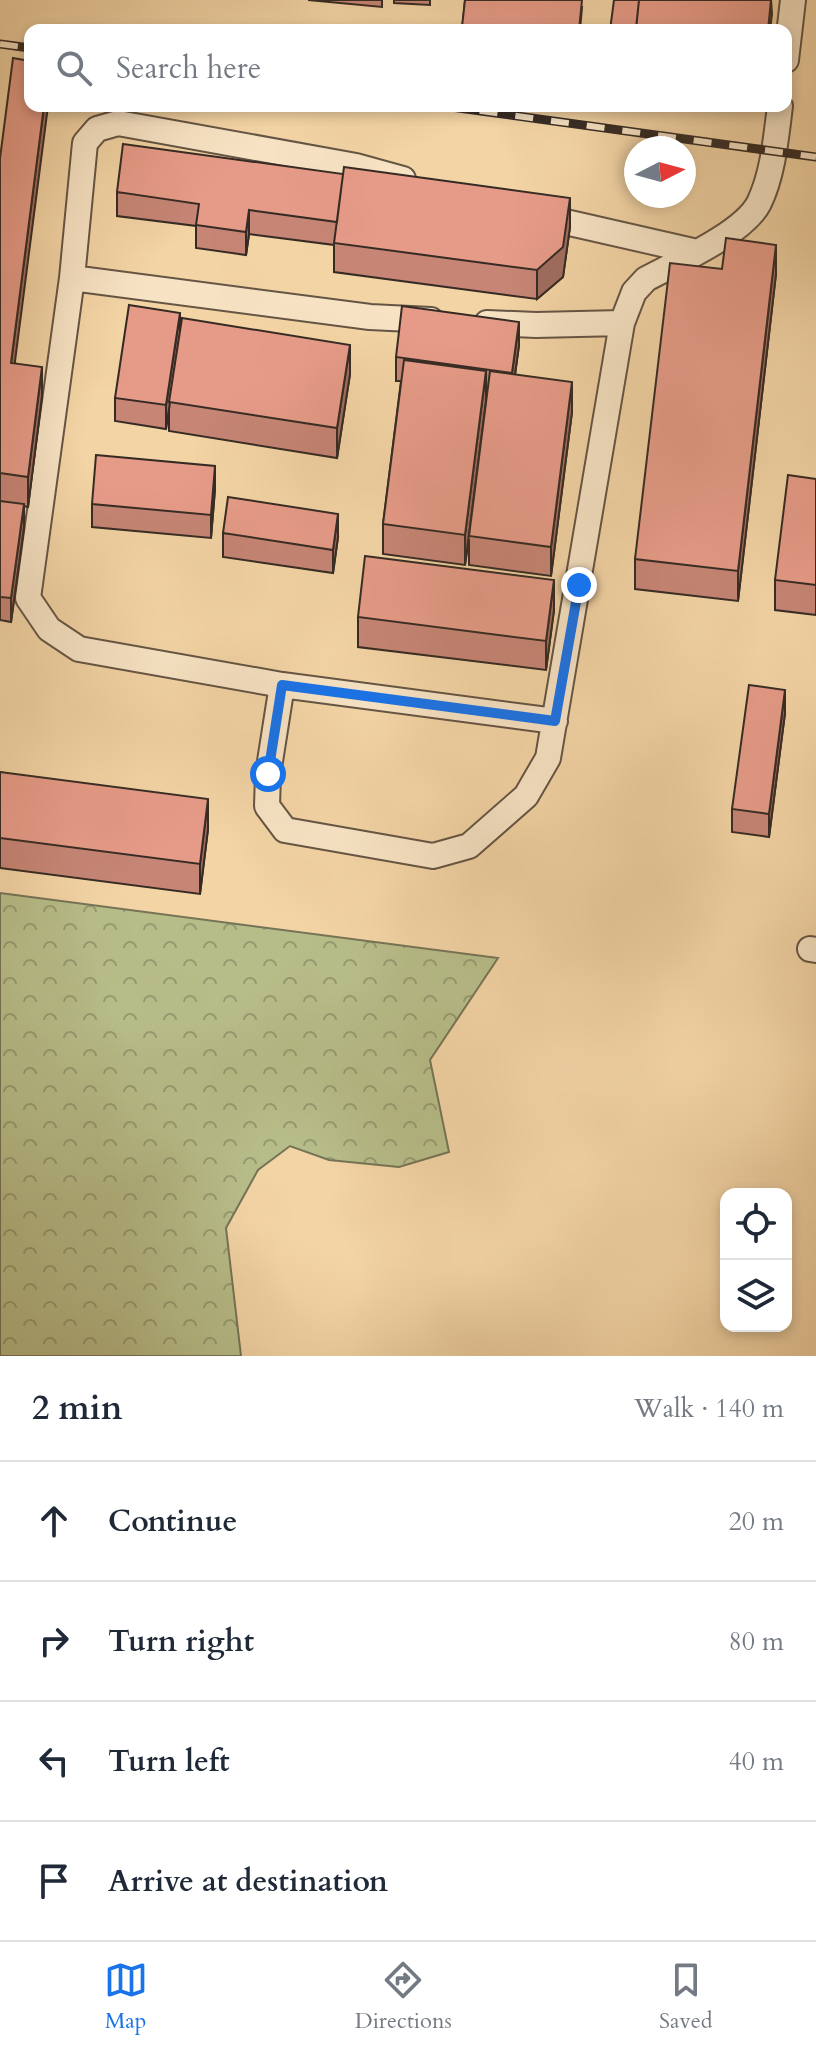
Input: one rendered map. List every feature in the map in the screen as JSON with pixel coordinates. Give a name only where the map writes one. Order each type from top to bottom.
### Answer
[{"type":"lane","points":[[790,24],[793,0]]},
{"type":"lane","points":[[282,685],[268,774],[267,806],[285,830],[433,856],[469,846],[526,796],[548,758],[622,323],[634,292],[646,279],[745,222],[758,205],[774,151],[779,112]]},
{"type":"lane","points":[[430,187],[356,166],[118,123],[97,129],[85,143],[72,278],[28,598],[49,629],[79,649],[282,685],[555,721]]},
{"type":"lane","points":[[517,211],[697,252]]},
{"type":"lane","points":[[72,278],[370,317],[536,325],[622,323]]},
{"type":"green space","points":[[0,893],[498,958],[430,1060],[449,1152],[399,1167],[329,1160],[290,1146],[258,1170],[226,1228],[241,1356],[0,1356]]},
{"type":"building","points":[[465,0],[582,0],[580,24],[462,24]]},
{"type":"building","points":[[614,0],[639,0],[637,24],[611,24]]},
{"type":"building","points":[[639,0],[771,0],[769,24],[636,24]]},
{"type":"building","points":[[13,58],[24,60],[24,112],[43,112],[11,363],[42,367],[28,477],[0,473],[0,158]]},
{"type":"building","points":[[123,144],[343,174],[337,222],[249,210],[246,232],[196,225],[199,204],[117,192]]},
{"type":"building","points":[[344,167],[570,198],[563,247],[537,270],[334,243]]},
{"type":"building","points":[[726,238],[776,245],[738,571],[635,559],[670,263],[722,269]]},
{"type":"building","points":[[129,305],[180,313],[166,405],[115,398]]},
{"type":"building","points":[[402,306],[519,322],[512,373],[396,357]]},
{"type":"building","points":[[182,318],[350,345],[337,428],[169,402]]},
{"type":"building","points":[[404,360],[486,371],[465,535],[383,524]]},
{"type":"building","points":[[490,371],[572,382],[551,547],[469,536]]},
{"type":"building","points":[[96,455],[215,466],[211,515],[92,504]]},
{"type":"building","points":[[788,475],[816,479],[816,585],[775,580]]},
{"type":"building","points":[[228,497],[338,514],[333,550],[223,533]]},
{"type":"building","points":[[0,501],[24,504],[11,598],[0,597]]},
{"type":"building","points":[[365,556],[554,580],[546,641],[358,617]]},
{"type":"building","points":[[749,685],[785,690],[769,814],[732,809]]},
{"type":"building","points":[[0,772],[208,799],[200,864],[0,838]]},
{"type":"railway","points":[[0,44],[24,47]]},
{"type":"railway","points":[[488,112],[816,157]]},
{"type":"route","points":[[268,774],[282,685],[555,721],[579,585]]}]
